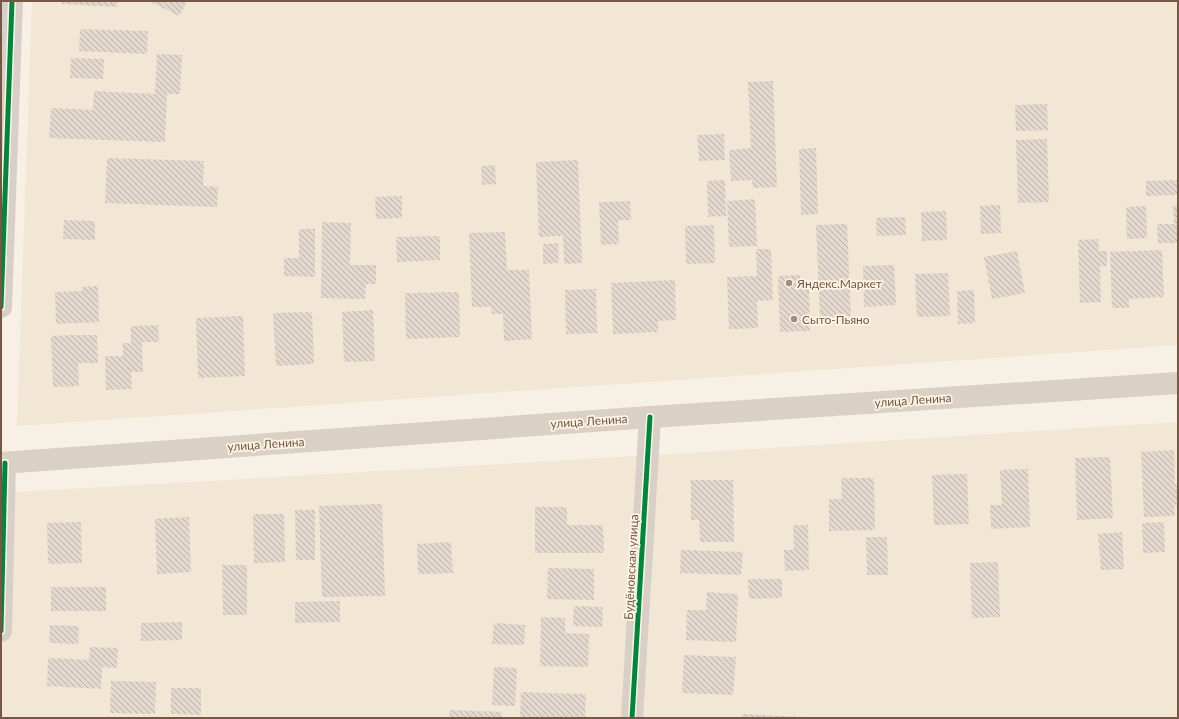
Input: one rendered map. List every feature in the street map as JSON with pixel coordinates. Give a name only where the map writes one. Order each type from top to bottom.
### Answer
[{"type":"main road","name":"улица Ленина","points":[[3,463],[650,417],[1178,383]]},
{"type":"street","points":[[1,307],[4,149],[12,1]]},
{"type":"street","name":"Будёновская улица","points":[[632,718],[650,417]]},
{"type":"street","points":[[1,631],[3,463]]},
{"type":"shaded area","points":[[32,1],[1178,1],[1178,345],[17,426]]},
{"type":"shaded area","points":[[1178,422],[1178,718],[1,718],[1,493],[690,453]]},
{"type":"building","points":[[63,1],[117,1],[117,7],[62,4]]},
{"type":"building","points":[[149,1],[187,1],[179,16]]},
{"type":"building","points":[[80,29],[148,31],[147,54],[79,51]]},
{"type":"building","points":[[157,54],[182,55],[180,94],[167,94],[165,142],[49,138],[51,108],[93,110],[94,91],[155,94]]},
{"type":"building","points":[[71,58],[104,59],[103,79],[70,78]]},
{"type":"building","points":[[773,81],[777,187],[753,188],[752,180],[731,181],[729,150],[751,148],[748,82]]},
{"type":"building","points":[[1047,104],[1048,130],[1016,131],[1015,105]]},
{"type":"building","points":[[724,134],[725,160],[699,161],[697,135]]},
{"type":"building","points":[[1047,139],[1049,202],[1018,203],[1016,140]]},
{"type":"building","points":[[816,148],[818,214],[801,215],[799,149]]},
{"type":"building","points":[[107,158],[204,161],[203,186],[218,187],[217,207],[105,203]]},
{"type":"building","points":[[578,160],[582,263],[564,264],[563,236],[539,237],[536,162]]},
{"type":"building","points":[[495,165],[496,184],[482,185],[481,166]]},
{"type":"building","points":[[725,180],[726,216],[708,217],[707,181]]},
{"type":"building","points":[[1178,180],[1178,195],[1146,196],[1146,181]]},
{"type":"building","points":[[402,196],[402,218],[376,219],[375,197]]},
{"type":"building","points":[[755,199],[757,246],[729,247],[727,201]]},
{"type":"building","points":[[630,201],[631,220],[618,220],[619,244],[601,245],[599,202]]},
{"type":"building","points":[[1000,205],[1001,233],[981,234],[980,206]]},
{"type":"building","points":[[1146,206],[1147,238],[1127,239],[1126,207]]},
{"type":"building","points":[[1173,206],[1178,206],[1178,243],[1158,243],[1157,224],[1174,224]]},
{"type":"building","points":[[946,211],[947,240],[922,241],[921,212]]},
{"type":"building","points":[[905,217],[906,235],[877,236],[876,218]]},
{"type":"building","points":[[64,220],[95,221],[95,240],[63,239]]},
{"type":"building","points":[[322,222],[351,223],[350,265],[376,265],[376,284],[366,284],[365,299],[321,298]]},
{"type":"building","points":[[847,224],[851,316],[820,317],[816,225]]},
{"type":"building","points":[[714,225],[715,263],[686,264],[685,226]]},
{"type":"building","points":[[299,229],[315,229],[315,277],[284,276],[284,258],[299,258]]},
{"type":"building","points":[[505,232],[507,270],[529,270],[532,339],[504,341],[503,314],[492,314],[491,307],[472,307],[469,233]]},
{"type":"building","points":[[440,236],[440,260],[397,262],[396,237]]},
{"type":"building","points":[[1098,239],[1099,251],[1107,251],[1107,266],[1100,266],[1101,302],[1080,303],[1078,240]]},
{"type":"building","points":[[558,243],[559,263],[543,264],[543,244]]},
{"type":"building","points":[[756,249],[771,249],[773,300],[757,301],[758,328],[729,329],[727,277],[757,276]]},
{"type":"building","points":[[1162,250],[1164,297],[1129,299],[1129,308],[1112,308],[1110,252]]},
{"type":"building","points":[[1017,251],[1025,293],[992,299],[984,257]]},
{"type":"building","points":[[894,265],[896,305],[864,307],[863,266]]},
{"type":"building","points":[[948,273],[950,316],[917,317],[915,274]]},
{"type":"building","points":[[800,275],[801,286],[809,286],[810,331],[780,332],[778,276]]},
{"type":"building","points":[[675,280],[676,320],[658,321],[658,332],[613,334],[611,283]]},
{"type":"building","points":[[98,286],[99,322],[56,324],[55,292],[83,291],[82,287]]},
{"type":"building","points":[[596,289],[597,333],[566,334],[565,290]]},
{"type":"building","points":[[974,290],[975,323],[958,324],[957,291]]},
{"type":"building","points":[[459,292],[460,337],[406,339],[405,293]]},
{"type":"building","points":[[373,310],[375,361],[344,362],[342,312]]},
{"type":"building","points":[[312,312],[314,364],[276,366],[273,313]]},
{"type":"building","points":[[243,316],[245,376],[198,378],[196,318]]},
{"type":"building","points":[[158,325],[159,342],[142,342],[143,372],[131,372],[132,389],[106,390],[105,356],[123,356],[123,343],[131,343],[131,326]]},
{"type":"building","points":[[97,335],[98,363],[78,363],[79,386],[53,387],[51,336]]},
{"type":"building","points":[[1174,450],[1175,484],[1178,484],[1178,504],[1174,505],[1175,516],[1144,517],[1141,452]]},
{"type":"building","points":[[1110,457],[1113,518],[1077,520],[1075,458]]},
{"type":"building","points":[[1028,469],[1030,527],[991,529],[990,505],[1002,505],[1000,470]]},
{"type":"building","points":[[967,474],[969,524],[934,525],[932,475]]},
{"type":"building","points":[[841,478],[874,478],[875,530],[829,531],[829,499],[842,499]]},
{"type":"building","points":[[691,480],[733,480],[734,542],[700,542],[699,520],[691,520]]},
{"type":"building","points":[[382,504],[385,596],[322,597],[319,506]]},
{"type":"building","points":[[535,507],[567,507],[567,525],[603,525],[604,553],[535,553]]},
{"type":"building","points":[[295,510],[315,510],[315,560],[296,560]]},
{"type":"building","points":[[253,514],[284,514],[285,562],[254,563]]},
{"type":"building","points":[[189,517],[191,572],[157,574],[155,519]]},
{"type":"building","points":[[81,522],[82,563],[48,564],[47,523]]},
{"type":"building","points":[[1164,522],[1165,552],[1143,553],[1142,523]]},
{"type":"building","points":[[793,525],[808,525],[809,570],[785,571],[784,550],[794,550]]},
{"type":"building","points":[[1122,532],[1124,569],[1101,570],[1098,534]]},
{"type":"building","points":[[866,537],[887,537],[888,575],[867,575]]},
{"type":"building","points":[[451,542],[453,573],[418,574],[417,544]]},
{"type":"building","points":[[681,550],[743,552],[741,575],[680,573]]},
{"type":"building","points":[[998,562],[1000,617],[972,618],[970,563]]},
{"type":"building","points":[[222,565],[247,565],[247,615],[223,615]]},
{"type":"building","points":[[548,568],[594,569],[594,600],[547,599]]},
{"type":"building","points":[[748,579],[782,579],[782,598],[749,599]]},
{"type":"building","points":[[51,587],[106,587],[106,611],[51,611]]},
{"type":"building","points":[[707,592],[738,594],[736,642],[686,640],[687,610],[706,610]]},
{"type":"building","points":[[340,601],[340,622],[295,623],[295,602]]},
{"type":"building","points":[[574,606],[603,607],[602,627],[573,626]]},
{"type":"building","points":[[541,617],[565,618],[565,633],[589,634],[588,667],[540,666]]},
{"type":"building","points":[[182,622],[182,640],[141,641],[141,623]]},
{"type":"building","points":[[494,623],[525,625],[524,645],[492,644]]},
{"type":"building","points":[[50,625],[79,626],[78,644],[49,643]]},
{"type":"building","points":[[90,647],[118,648],[117,668],[102,667],[101,689],[47,686],[48,658],[89,660]]},
{"type":"building","points":[[684,655],[736,657],[733,695],[682,693]]},
{"type":"building","points":[[494,667],[517,668],[515,706],[492,705]]},
{"type":"building","points":[[111,681],[156,682],[155,714],[110,713]]},
{"type":"building","points":[[171,688],[201,688],[201,715],[171,714]]},
{"type":"building","points":[[521,692],[586,694],[585,718],[520,718]]},
{"type":"building","points":[[450,710],[502,712],[501,718],[449,718]]},
{"type":"building","points":[[742,714],[807,717],[807,718],[742,718]]},
{"type":"cycle path","points":[[1,307],[12,1]]},
{"type":"cycle path","points":[[632,718],[650,417]]},
{"type":"cycle path","points":[[1,631],[5,463]]},
{"type":"place","name":"Яндекс.Маркет","points":[[789,283]]},
{"type":"place","name":"Сыто-Пьяно","points":[[794,319]]}]
